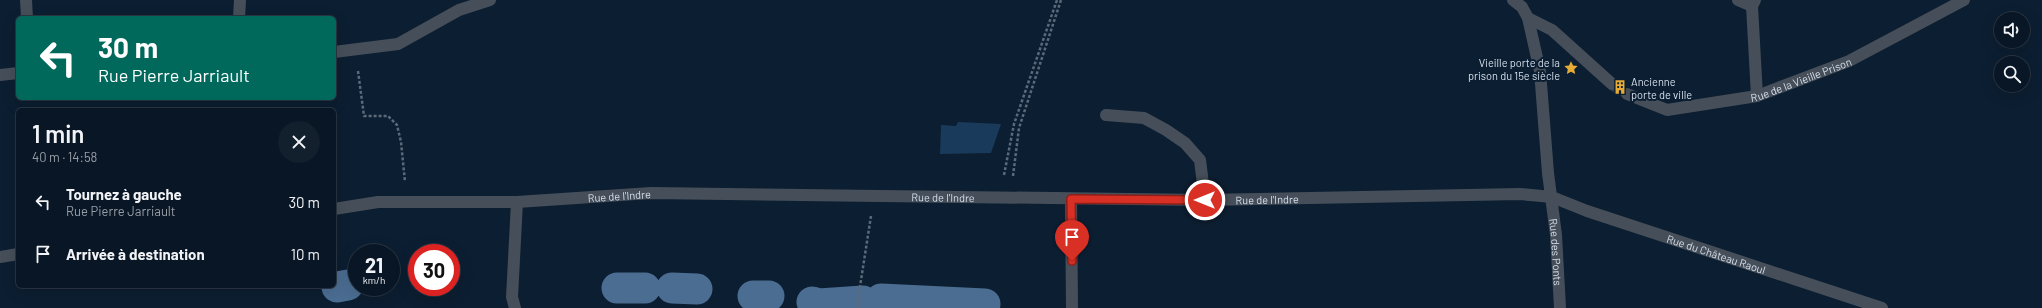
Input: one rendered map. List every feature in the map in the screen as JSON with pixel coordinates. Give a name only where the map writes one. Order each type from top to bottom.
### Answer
[{"type":"street","points":[[26,0],[27,16]]},
{"type":"street","points":[[239,16],[240,0]]},
{"type":"street","points":[[336,52],[398,44],[459,10],[490,0]]},
{"type":"street","points":[[1738,0],[1753,3],[1757,96]]},
{"type":"street","name":"Rue de la Vieille Prison","points":[[1627,94],[1667,110],[1757,96],[1849,61],[1964,0]]},
{"type":"street","points":[[1523,6],[1612,84]]},
{"type":"street","name":"Rue des Ponts","points":[[1523,6],[1540,71],[1548,173],[1552,197],[1560,308]]},
{"type":"street","points":[[0,75],[16,73]]},
{"type":"street","points":[[1106,115],[1144,118],[1166,130],[1185,143],[1200,160],[1205,200]]},
{"type":"street","name":"Rue de l'Indre","points":[[336,209],[378,202],[518,202],[651,193],[1205,200],[1520,194],[1552,197]]},
{"type":"street","name":"Rue du Château Raoul","points":[[1552,197],[1587,211],[1882,308]]},
{"type":"street","points":[[1071,199],[1072,308]]},
{"type":"street","points":[[515,308],[512,297],[518,202]]},
{"type":"street","points":[[0,257],[16,254]]},
{"type":"path","points":[[1005,198],[1014,124],[1057,0]]},
{"type":"path","points":[[1005,198],[1019,128],[1061,0]]},
{"type":"path","points":[[354,50],[364,116],[388,116],[397,125],[401,142],[406,202]]},
{"type":"path","points":[[859,306],[859,293],[874,196]]},
{"type":"shaded area","points":[[958,122],[1001,124],[991,153],[940,154],[941,125],[956,126]]},
{"type":"waterway","points":[[337,287],[348,285]]},
{"type":"waterway","points":[[617,288],[645,288]]},
{"type":"waterway","points":[[672,288],[697,289]]},
{"type":"waterway","points":[[753,296],[769,296]]},
{"type":"waterway","points":[[881,299],[985,304]]},
{"type":"waterway","points":[[812,302],[819,304],[863,301]]},
{"type":"tunnel","points":[[1612,84],[1627,94]]},
{"type":"place","name":"Vieille porte de la prison du 15e siècle","points":[[1571,68]]},
{"type":"place","name":"Ancienne porte de ville","points":[[1620,87]]},
{"type":"route","points":[[1072,261],[1071,199],[1205,200]]}]
